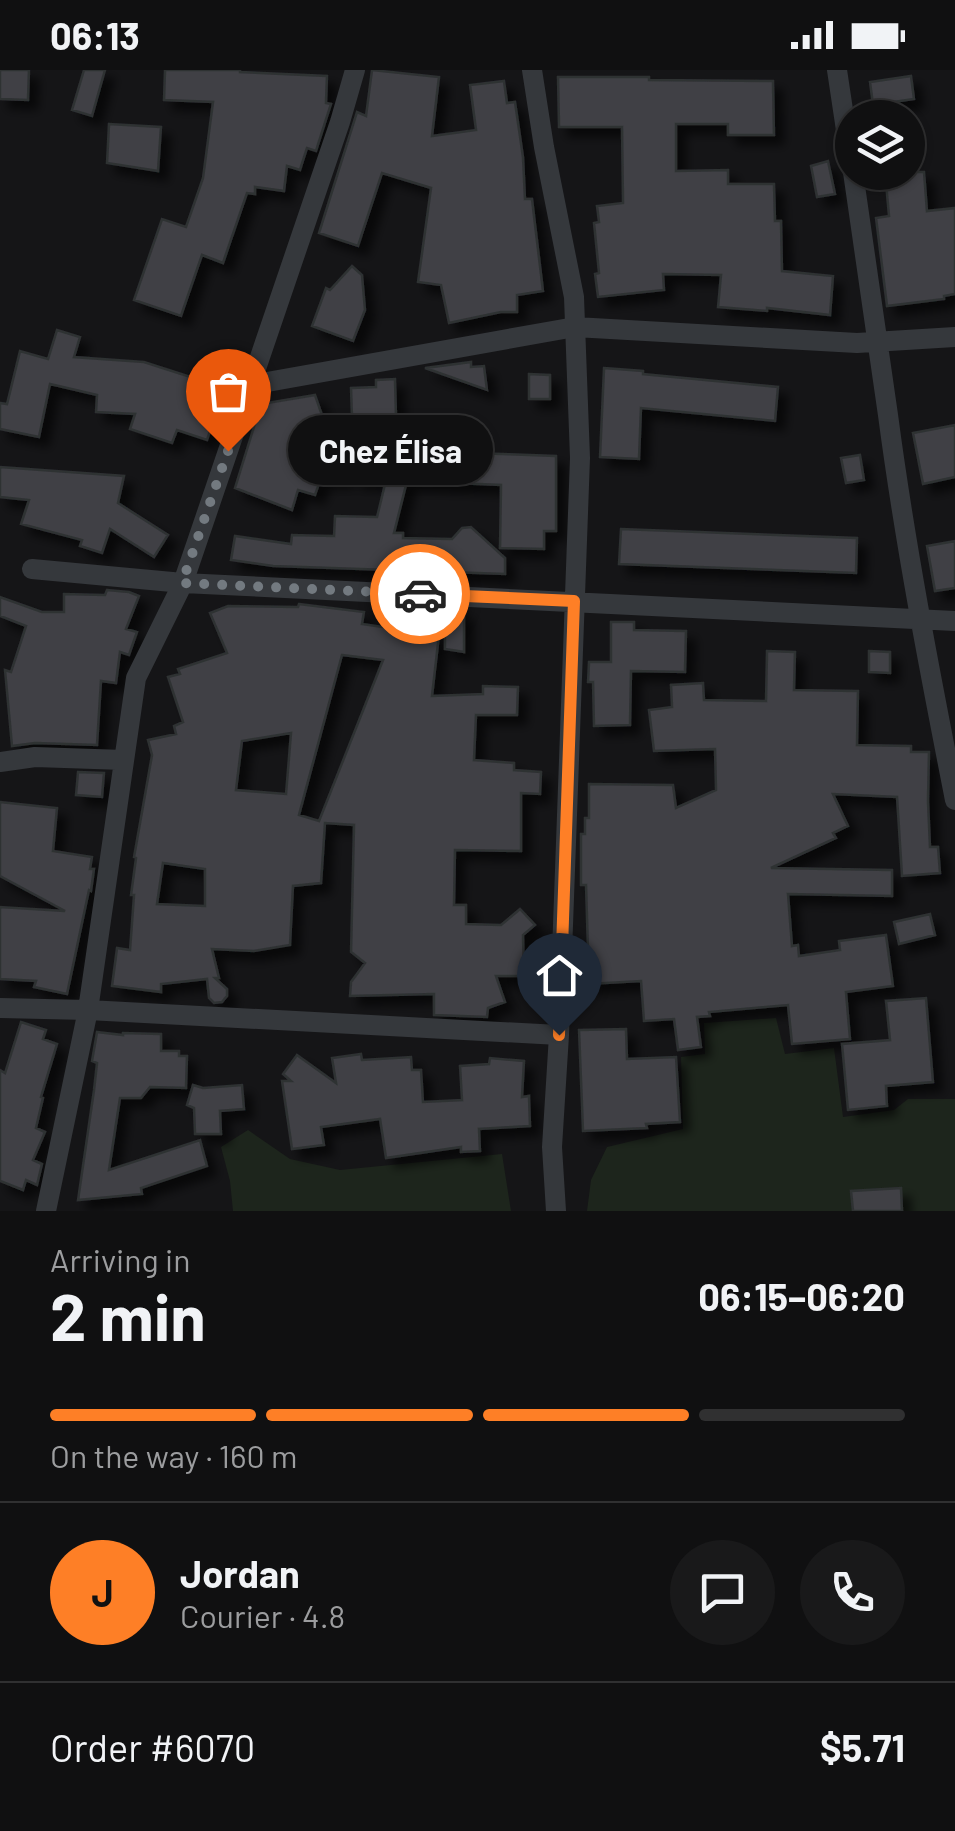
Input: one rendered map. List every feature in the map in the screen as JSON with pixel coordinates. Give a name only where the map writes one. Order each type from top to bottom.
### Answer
[{"type":"street","points":[[46,1211],[88,1010],[136,678],[182,583],[355,70]]},
{"type":"street","points":[[532,70],[574,297],[580,458],[552,1147],[556,1211]]},
{"type":"street","points":[[837,70],[842,100]]},
{"type":"street","points":[[856,190],[888,417],[955,800]]},
{"type":"street","points":[[250,385],[575,327],[856,343],[955,337]]},
{"type":"street","points":[[32,569],[182,583],[955,621]]},
{"type":"street","points":[[0,762],[35,757],[124,760]]},
{"type":"street","points":[[0,1008],[559,1035]]},
{"type":"shaded area","points":[[776,1018],[785,1054],[834,1048],[843,1117],[894,1110],[908,1099],[955,1099],[955,1211],[587,1211],[591,1180],[607,1147],[683,1129],[681,1057],[705,1054],[704,1023]]},
{"type":"shaded area","points":[[248,1130],[290,1159],[340,1170],[502,1154],[511,1211],[233,1211],[221,1147]]},
{"type":"building","points":[[0,70],[29,70],[28,100],[0,99]]},
{"type":"building","points":[[84,70],[105,70],[92,116],[72,110]]},
{"type":"building","points":[[165,70],[327,76],[326,103],[331,104],[316,151],[307,148],[300,170],[287,166],[284,191],[255,187],[255,194],[247,193],[223,263],[202,255],[181,316],[134,300],[162,219],[186,227],[203,178],[213,102],[164,100]]},
{"type":"building","points":[[372,70],[439,77],[432,136],[476,130],[470,85],[504,81],[507,103],[515,102],[525,199],[532,199],[543,291],[517,295],[517,312],[449,323],[441,285],[418,282],[431,188],[382,173],[358,246],[319,233],[357,112],[366,116]]},
{"type":"building","points":[[911,76],[914,99],[872,100],[870,82]]},
{"type":"building","points":[[558,77],[773,81],[774,135],[728,135],[728,124],[676,124],[676,171],[728,170],[728,184],[774,184],[775,221],[781,221],[782,271],[833,276],[830,315],[718,307],[721,275],[663,274],[664,290],[598,297],[594,223],[599,222],[597,206],[623,203],[622,127],[559,127]]},
{"type":"building","points":[[109,124],[161,127],[158,171],[107,163]]},
{"type":"building","points":[[828,161],[835,194],[817,197],[811,166]]},
{"type":"building","points":[[925,185],[927,211],[955,208],[955,294],[944,299],[887,306],[876,218],[889,216],[887,190],[925,190]]},
{"type":"building","points":[[352,266],[362,275],[365,310],[353,341],[312,326],[326,288],[330,290]]},
{"type":"building","points":[[57,330],[80,337],[74,357],[144,362],[225,388],[207,440],[177,430],[172,443],[130,429],[135,414],[96,412],[97,395],[50,384],[39,437],[0,429],[0,403],[7,404],[20,351],[48,359]]},
{"type":"building","points":[[471,362],[471,367],[484,366],[487,390],[425,368]]},
{"type":"building","points":[[604,368],[778,387],[775,421],[641,408],[639,459],[600,457]]},
{"type":"building","points":[[529,374],[550,375],[550,399],[529,399]]},
{"type":"building","points":[[395,379],[396,416],[425,415],[426,447],[474,447],[474,453],[556,456],[556,531],[544,531],[544,549],[500,548],[501,485],[407,481],[394,533],[403,533],[403,538],[452,539],[462,528],[471,527],[505,558],[505,574],[273,566],[231,560],[235,536],[291,544],[292,535],[334,536],[335,516],[377,517],[386,480],[354,479],[351,388],[376,387],[376,380]]},
{"type":"building","points":[[315,395],[344,478],[321,478],[315,495],[298,490],[292,510],[235,488],[261,404]]},
{"type":"building","points":[[955,425],[955,477],[923,484],[913,433]]},
{"type":"building","points":[[860,455],[864,480],[846,483],[841,458]]},
{"type":"building","points":[[0,467],[124,476],[118,503],[168,535],[154,557],[110,529],[102,553],[80,546],[82,540],[21,524],[29,500],[0,497]]},
{"type":"building","points":[[621,529],[857,538],[856,573],[619,564]]},
{"type":"building","points":[[955,541],[955,588],[935,591],[927,546]]},
{"type":"building","points":[[107,590],[139,596],[126,629],[137,632],[129,655],[120,652],[116,683],[101,681],[97,745],[12,746],[5,670],[11,672],[26,626],[0,616],[0,597],[42,612],[64,612],[64,594],[105,595]]},
{"type":"building","points":[[299,604],[364,612],[362,624],[439,635],[432,696],[483,694],[483,686],[518,687],[517,715],[476,715],[474,760],[514,763],[514,770],[541,772],[540,794],[521,793],[521,851],[455,850],[454,905],[466,905],[466,924],[501,925],[520,909],[535,925],[523,935],[524,976],[496,976],[505,1002],[488,1008],[487,1017],[434,1015],[434,994],[350,996],[351,982],[365,963],[351,952],[354,825],[325,823],[321,883],[293,886],[290,945],[254,951],[212,949],[219,978],[215,978],[227,989],[222,1002],[214,1003],[209,998],[207,979],[161,984],[161,992],[112,986],[117,948],[130,950],[134,857],[152,755],[148,740],[176,734],[174,726],[183,722],[168,677],[180,674],[178,669],[227,653],[210,613],[228,606]],"holes":[[[342,655],[383,660],[319,821],[299,815]],[[291,733],[286,794],[236,790],[242,741]],[[163,863],[205,869],[205,906],[157,904]]]},
{"type":"building","points":[[445,610],[464,611],[464,652],[445,649]]},
{"type":"building","points":[[611,622],[634,622],[634,630],[686,631],[685,672],[631,671],[630,725],[594,726],[589,662],[611,662]]},
{"type":"building","points":[[767,651],[795,652],[794,690],[858,691],[857,745],[911,746],[911,752],[929,752],[930,847],[938,847],[940,873],[902,876],[897,797],[833,794],[848,826],[833,833],[836,838],[771,868],[892,870],[892,896],[788,894],[792,946],[798,945],[799,956],[840,950],[839,941],[886,935],[893,986],[846,992],[850,1039],[792,1044],[788,1005],[709,1012],[710,1016],[697,1017],[701,1047],[678,1050],[674,1019],[644,1021],[641,981],[589,984],[581,834],[585,834],[585,818],[589,818],[589,784],[673,785],[676,808],[716,790],[715,749],[654,751],[649,710],[672,707],[671,685],[703,683],[704,700],[766,701]]},
{"type":"building","points":[[869,651],[890,652],[890,673],[869,672]]},
{"type":"building","points":[[78,772],[104,773],[102,797],[76,795]]},
{"type":"building","points":[[0,802],[57,808],[53,851],[92,857],[91,891],[67,994],[34,987],[36,981],[0,979],[0,907],[65,911],[0,876]]},
{"type":"building","points":[[930,914],[935,935],[899,944],[894,922]]},
{"type":"building","points":[[926,998],[933,1082],[886,1086],[887,1106],[848,1110],[842,1044],[890,1040],[886,1001]]},
{"type":"building","points":[[21,1022],[46,1030],[43,1039],[57,1044],[36,1128],[45,1132],[33,1160],[42,1164],[37,1185],[26,1180],[23,1190],[0,1181],[0,1070],[5,1073]]},
{"type":"building","points":[[626,1029],[627,1059],[676,1057],[680,1122],[583,1131],[579,1030]]},
{"type":"building","points":[[97,1032],[161,1034],[161,1051],[179,1051],[179,1056],[187,1056],[186,1088],[150,1087],[141,1098],[120,1098],[109,1170],[200,1140],[207,1166],[141,1188],[142,1194],[78,1200],[94,1090],[97,1063],[92,1061]]},
{"type":"building","points":[[361,1054],[362,1060],[411,1057],[412,1070],[421,1070],[423,1102],[462,1100],[460,1066],[489,1064],[490,1058],[524,1061],[522,1097],[529,1096],[530,1126],[479,1129],[480,1151],[461,1152],[461,1147],[386,1158],[380,1119],[321,1127],[324,1145],[292,1149],[282,1081],[291,1081],[283,1074],[297,1055],[336,1083],[332,1058]]},
{"type":"building","points":[[193,1085],[242,1085],[244,1109],[220,1111],[221,1134],[195,1134],[194,1108],[187,1105]]},
{"type":"building","points":[[901,1188],[902,1211],[853,1211],[851,1191]]},
{"type":"way so far","points":[[228,451],[182,583],[420,594]]},
{"type":"place","name":"Chez Élisa","points":[[228,451]]},
{"type":"route","points":[[420,594],[574,601],[559,1035]]}]
